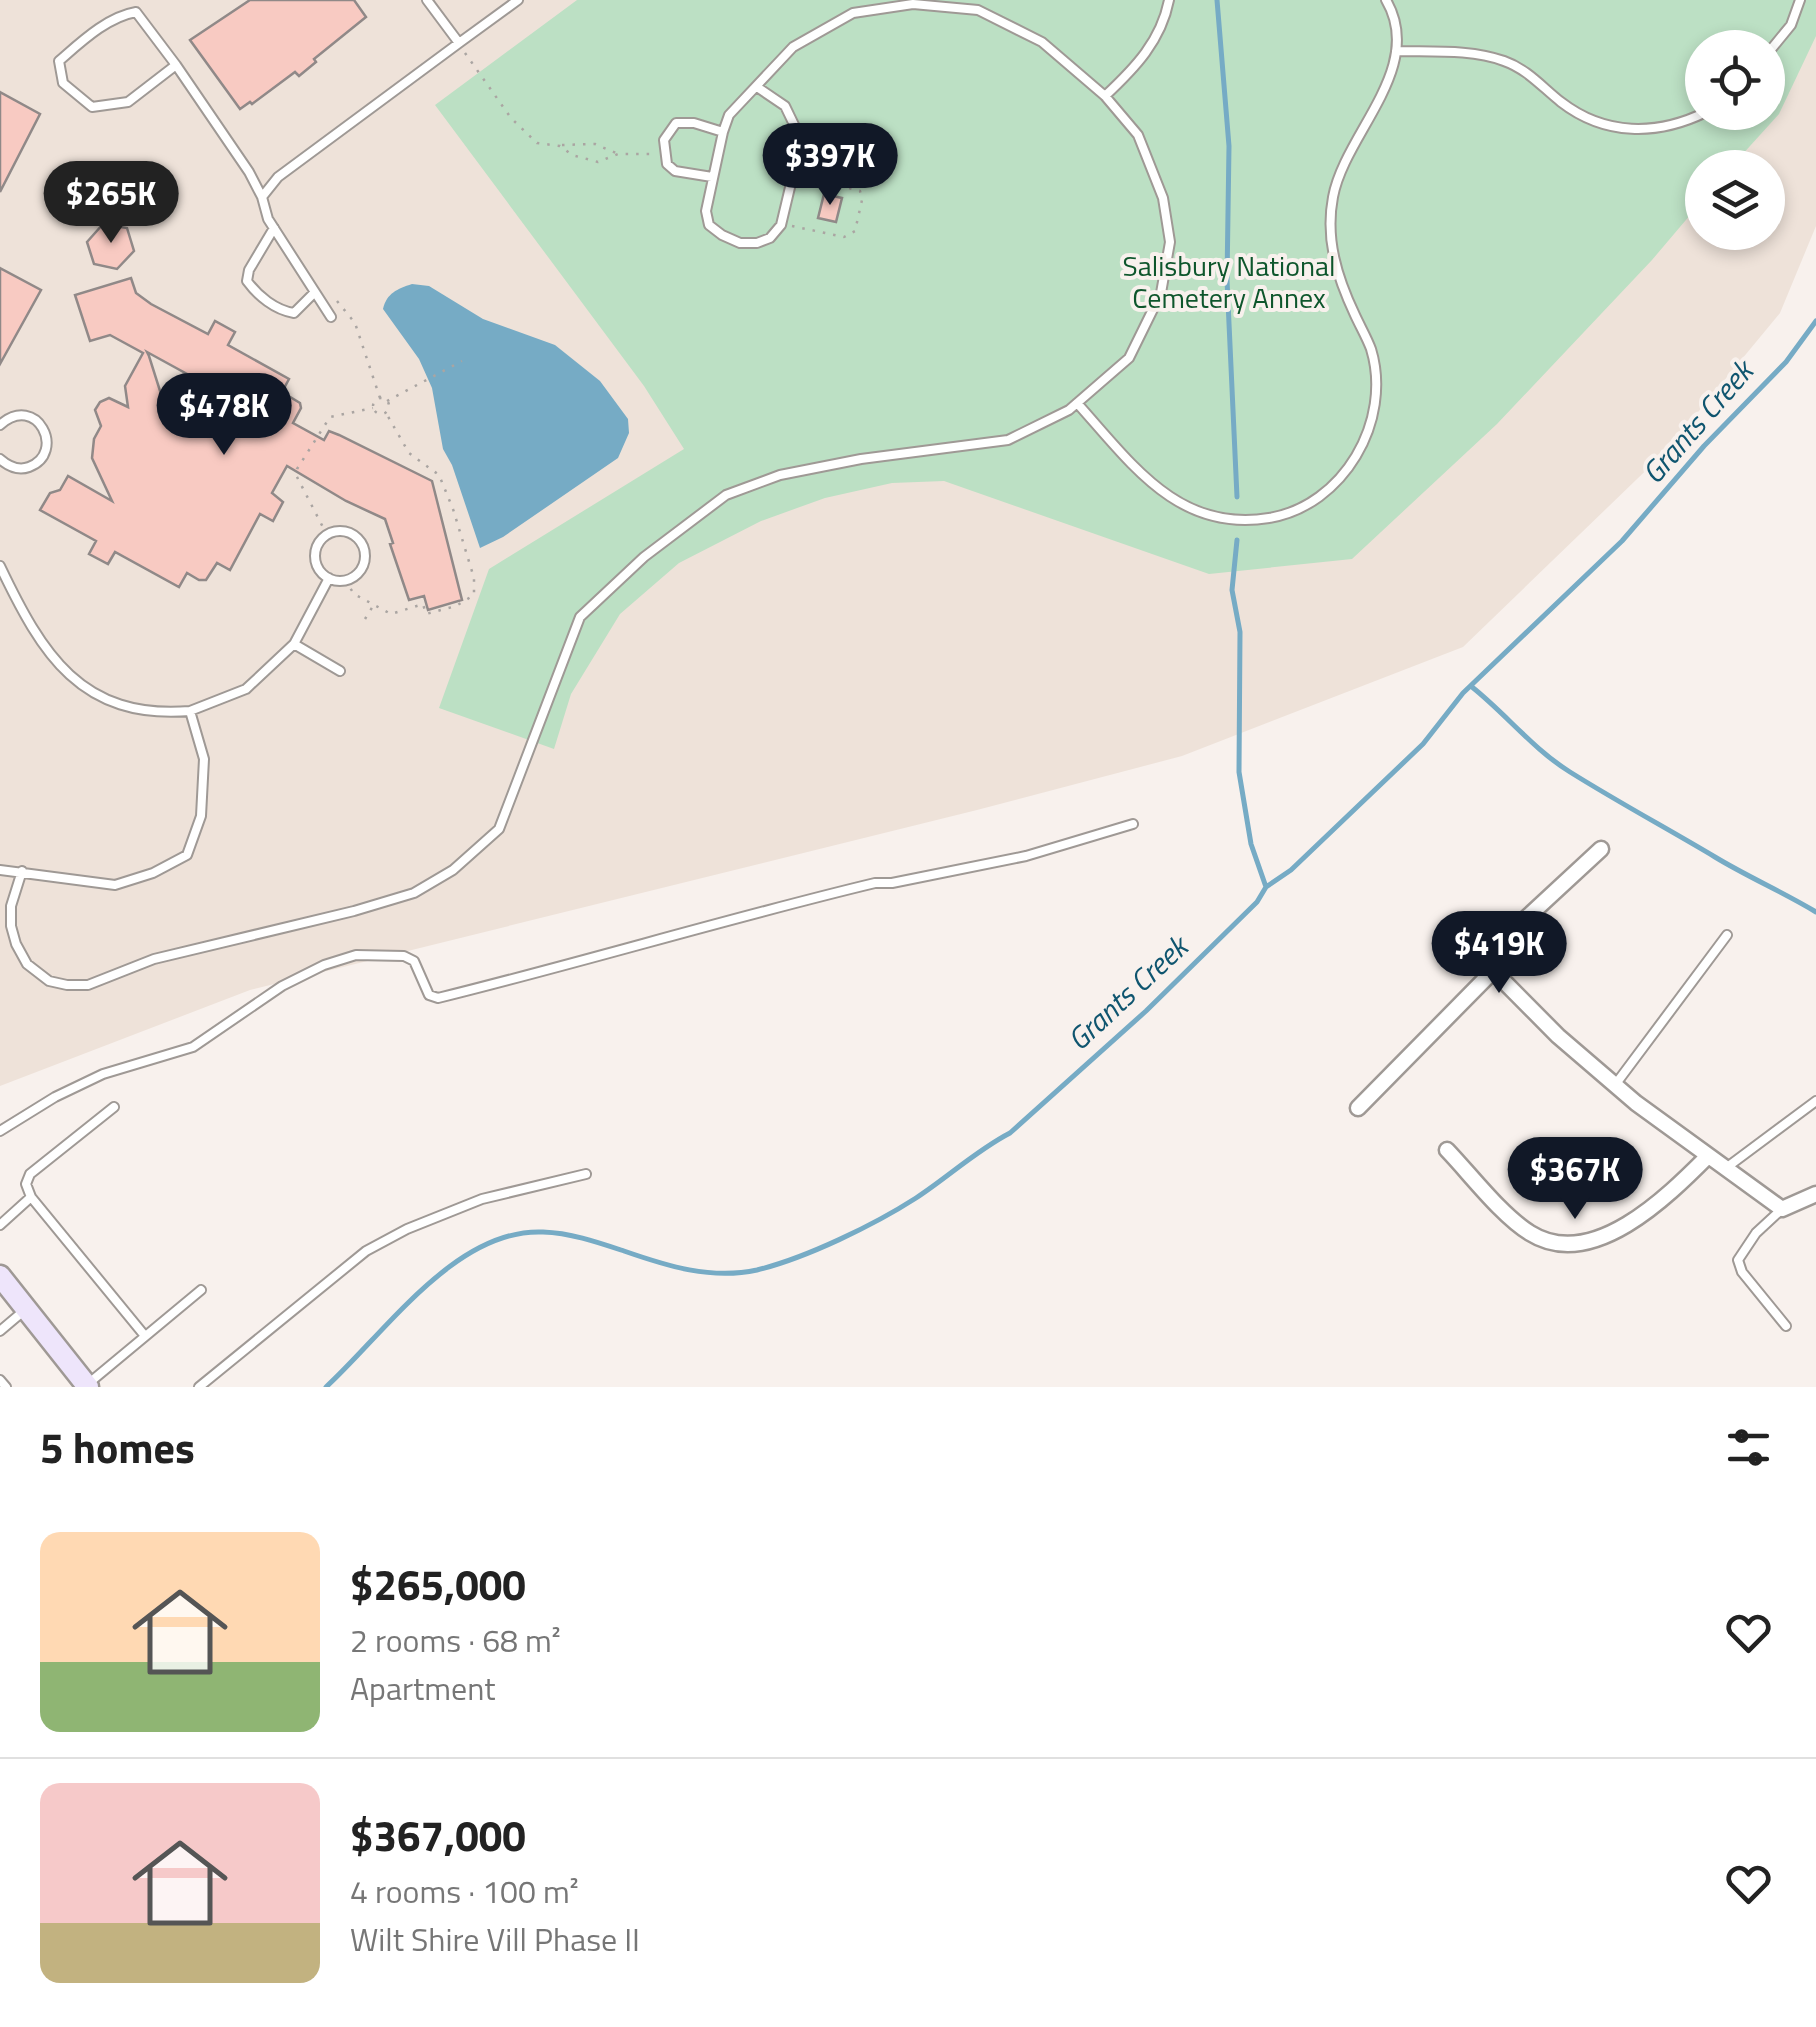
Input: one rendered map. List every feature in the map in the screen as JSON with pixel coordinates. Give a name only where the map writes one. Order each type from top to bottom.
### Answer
[{"type":"main road","points":[[0,1276],[87,1386]]},
{"type":"street","points":[[1358,1108],[1492,972],[1494,948],[1601,849]]},
{"type":"street","points":[[1450,927],[1492,972],[1615,1085],[1708,1156],[1782,1208],[1816,1194]]},
{"type":"street","points":[[1447,1150],[1530,1233],[1554,1242],[1578,1244],[1606,1237],[1672,1192],[1708,1156]]},
{"type":"lane","points":[[427,0],[458,44]]},
{"type":"lane","points":[[262,197],[278,178],[518,0]]},
{"type":"lane","points":[[1106,96],[1153,45],[1169,0]]},
{"type":"lane","points":[[1078,403],[1162,494],[1200,514],[1229,521],[1272,518],[1310,503],[1340,481],[1359,454],[1371,421],[1376,384],[1371,350],[1345,294],[1332,256],[1329,229],[1342,164],[1394,67],[1398,43],[1386,0]]},
{"type":"lane","points":[[1785,32],[1800,0]]},
{"type":"lane","points":[[22,871],[11,906],[16,944],[27,964],[49,981],[67,985],[88,985],[154,959],[414,893],[453,870],[499,828],[580,616],[644,557],[726,494],[780,475],[861,458],[1008,440],[1069,410],[1129,358],[1160,293],[1170,242],[1163,198],[1138,135],[1106,96],[1042,42],[978,10],[913,4],[853,13],[793,47],[728,115],[712,177],[706,212],[710,225],[722,236],[757,243],[770,238],[781,223],[794,174],[798,133],[784,106],[757,87]]},
{"type":"lane","points":[[176,65],[128,102],[92,107],[64,83],[60,61],[87,37],[136,12],[176,65],[250,172],[268,219],[328,313]]},
{"type":"lane","points":[[1396,52],[1466,54],[1502,60],[1527,72],[1579,114],[1631,130],[1670,127],[1685,121]]},
{"type":"lane","points":[[712,177],[676,171],[667,164],[664,140],[676,123],[694,123],[723,132]]},
{"type":"lane","points":[[274,228],[249,270],[247,281],[256,294],[284,312],[294,313],[315,292]]},
{"type":"lane","points":[[0,425],[13,416],[30,417],[43,428],[47,444],[45,453],[32,466],[14,468],[0,459]]},
{"type":"lane","points":[[346,532],[360,541],[364,548],[363,565],[353,578],[328,578],[318,567],[318,544],[328,535],[346,532]]},
{"type":"lane","points":[[0,566],[28,624],[59,666],[88,691],[125,707],[156,714],[190,711],[246,689],[294,644],[328,578]]},
{"type":"lane","points":[[294,644],[340,671]]},
{"type":"lane","points":[[0,870],[115,886],[153,873],[187,855],[200,816],[204,759],[190,711]]},
{"type":"lane","points":[[0,1131],[55,1097],[104,1074],[193,1047],[282,986],[324,965],[356,956],[404,956],[414,961],[429,994],[438,998],[753,912],[875,882],[892,883],[1026,856],[1133,824]]},
{"type":"lane","points":[[1615,1085],[1727,935]]},
{"type":"lane","points":[[1726,1168],[1816,1101]]},
{"type":"lane","points":[[114,1107],[30,1174],[26,1184],[31,1198],[146,1336]]},
{"type":"lane","points":[[199,1387],[366,1251],[407,1229],[482,1199],[586,1174]]},
{"type":"lane","points":[[0,1224],[31,1198]]},
{"type":"lane","points":[[1782,1208],[1756,1234],[1738,1260],[1742,1272],[1786,1326]]},
{"type":"lane","points":[[87,1386],[201,1290]]},
{"type":"lane","points":[[0,1331],[26,1310]]},
{"type":"lane","points":[[0,1380],[6,1387]]},
{"type":"path","points":[[458,44],[526,135],[537,143],[596,144],[618,154]]},
{"type":"path","points":[[560,146],[572,155],[598,162],[618,154],[664,153]]},
{"type":"path","points":[[781,223],[844,237],[855,230],[862,200],[860,191],[794,174]]},
{"type":"path","points":[[328,313],[338,300],[355,323],[380,398],[389,406],[386,413]]},
{"type":"path","points":[[387,401],[462,361]]},
{"type":"path","points":[[372,408],[380,398]]},
{"type":"path","points":[[372,408],[378,414],[386,413]]},
{"type":"path","points":[[328,535],[296,475],[298,468],[330,416],[372,408]]},
{"type":"path","points":[[345,580],[354,594],[391,614],[423,604],[426,614],[467,601],[474,595],[453,509],[439,475],[409,453],[386,413]]},
{"type":"path","points":[[365,618],[373,604]]},
{"type":"shaded area","points":[[0,0],[1816,0],[1816,226],[1780,313],[1665,452],[1463,647],[1182,756],[250,990],[0,1086]]},
{"type":"green space","name":"Salisbury National Cemetery Annex","points":[[577,0],[1816,0],[1816,36],[1785,101],[1785,30],[1685,30],[1685,130],[1765,130],[1746,150],[1685,150],[1685,221],[1497,424],[1352,559],[1209,574],[944,481],[892,483],[825,498],[761,521],[679,563],[620,614],[571,694],[554,749],[439,708],[489,569],[684,449],[644,386],[435,105]]},
{"type":"water","points":[[412,284],[429,286],[483,319],[555,345],[600,381],[628,419],[629,433],[618,458],[503,537],[480,548],[443,449],[432,388],[419,359],[383,309],[393,292]]},
{"type":"building","points":[[250,0],[354,0],[366,17],[299,76],[295,72],[240,109],[190,40]]},
{"type":"building","points":[[0,92],[40,114],[0,192]]},
{"type":"building","points":[[824,194],[842,198],[836,222],[818,218]]},
{"type":"building","points":[[103,224],[127,228],[134,251],[117,269],[94,264],[87,242]]},
{"type":"building","points":[[0,268],[41,290],[0,364]]},
{"type":"building","points":[[131,278],[136,293],[151,304],[208,334],[215,321],[235,332],[228,345],[289,379],[282,392],[300,403],[301,408],[293,423],[324,440],[329,431],[339,435],[432,481],[462,600],[428,610],[424,596],[409,600],[385,519],[287,466],[272,493],[283,502],[273,521],[260,514],[230,570],[217,563],[206,580],[187,573],[179,587],[115,552],[108,564],[89,554],[96,541],[40,510],[50,493],[60,490],[68,476],[112,501],[92,458],[94,439],[101,426],[95,410],[109,398],[128,407],[125,386],[143,353],[110,335],[90,341],[75,295]],"holes":[[[147,352],[187,374],[166,410]]]},
{"type":"waterway","points":[[1217,0],[1229,146],[1227,280],[1237,497]]},
{"type":"waterway","name":"Grants Creek","points":[[326,1387],[451,1265],[511,1235],[564,1234],[706,1272],[757,1270],[818,1249],[880,1219],[1010,1133],[1146,1011],[1257,902],[1266,887],[1291,870],[1423,744],[1463,693],[1622,541],[1704,446],[1786,362],[1816,321]]},
{"type":"waterway","points":[[1237,540],[1232,590],[1240,632],[1239,772],[1251,844],[1266,887]]},
{"type":"waterway","points":[[1472,687],[1570,772],[1816,912]]}]
